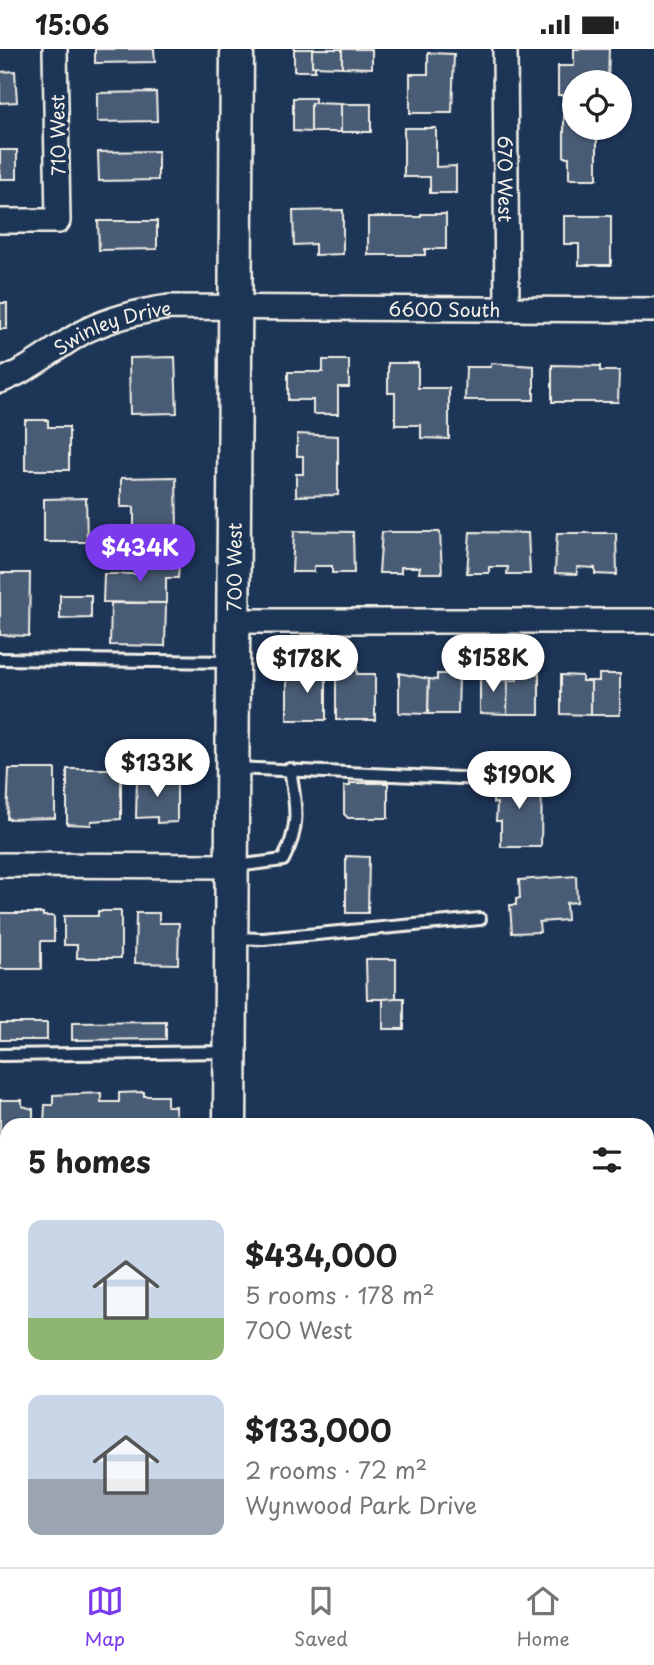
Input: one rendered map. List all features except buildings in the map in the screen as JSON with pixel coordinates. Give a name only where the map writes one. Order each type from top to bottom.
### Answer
[{"type":"main road","name":"700 West","points":[[230,1118],[237,49]]},
{"type":"street","name":"710 West","points":[[0,221],[58,221],[55,49]]},
{"type":"street","name":"670 West","points":[[505,49],[507,309]]},
{"type":"street","name":"Swinley Drive","points":[[0,381],[30,367],[83,333],[118,317],[170,307],[235,308]]},
{"type":"street","name":"6600 South","points":[[235,308],[654,310]]},
{"type":"street","points":[[233,621],[654,621]]},
{"type":"street","points":[[0,865],[232,866]]},
{"type":"lane","points":[[0,659],[233,662]]},
{"type":"lane","points":[[232,768],[483,779]]},
{"type":"lane","points":[[232,866],[282,860],[291,845],[298,819],[290,769]]},
{"type":"lane","points":[[231,938],[264,939],[480,919]]},
{"type":"lane","points":[[0,1055],[230,1051]]}]
